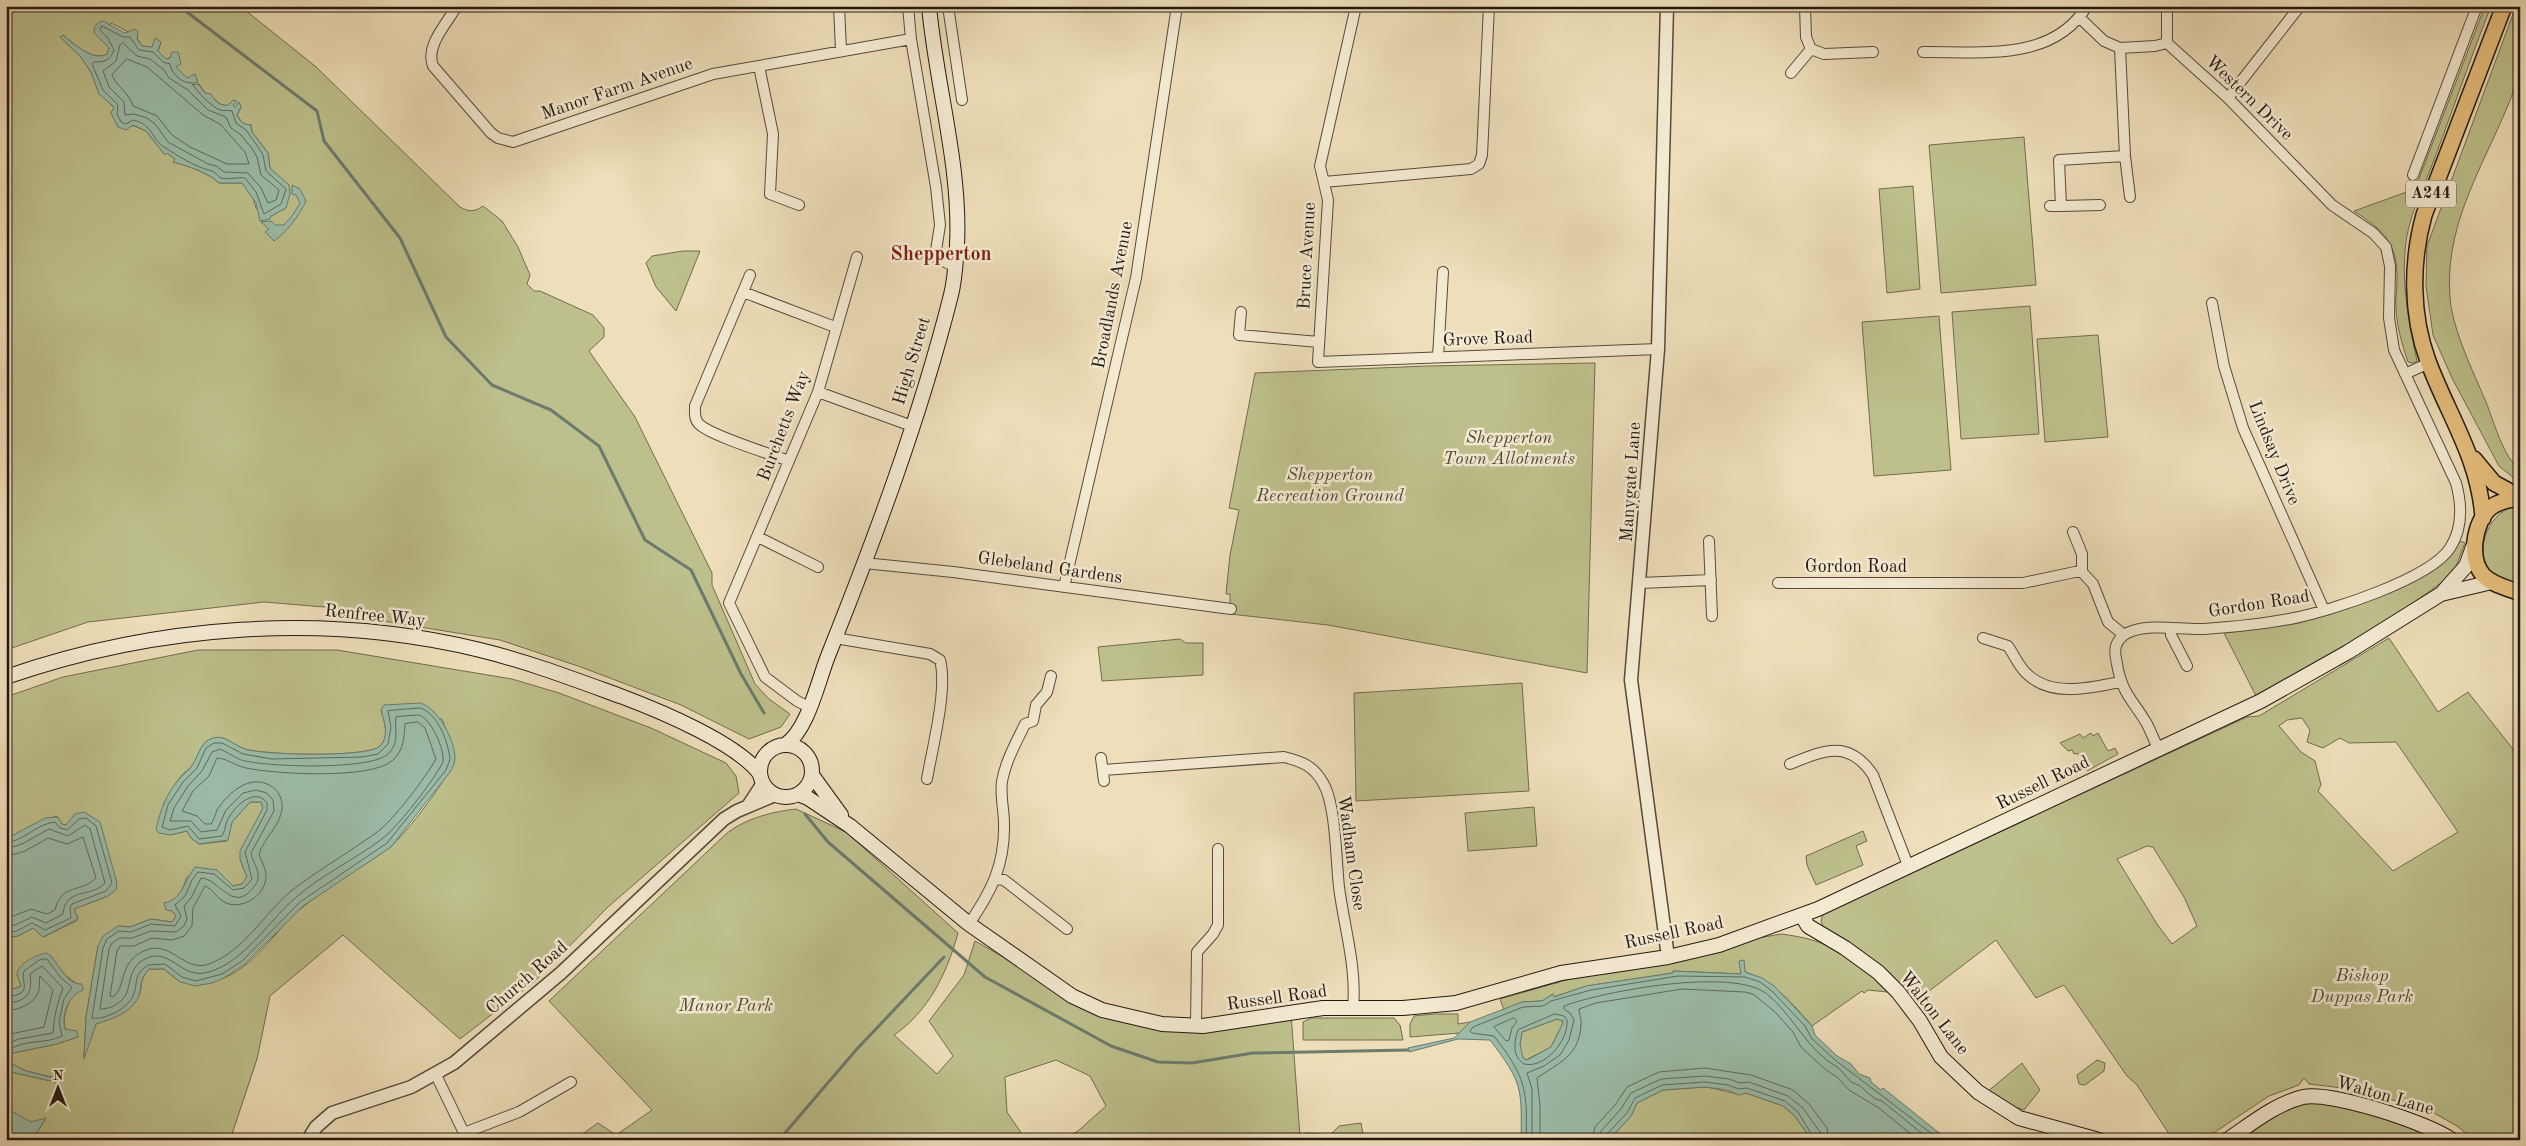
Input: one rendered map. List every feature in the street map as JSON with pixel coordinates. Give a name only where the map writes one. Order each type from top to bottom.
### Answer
[{"type":"main road","name":"High Street","points":[[785,746],[796,735],[808,709],[864,563],[912,426],[946,315],[956,267],[958,230],[956,196],[930,27],[929,6]]},
{"type":"main road","name":"A244","points":[[2483,518],[2479,486],[2471,456],[2429,363],[2421,336],[2415,292],[2419,233],[2430,196],[2504,6]]},
{"type":"main road","name":"A244","points":[[2471,456],[2494,482],[2520,498]]},
{"type":"main road","points":[[2441,594],[2466,566],[2483,518],[2489,509],[2499,502],[2520,498]]},
{"type":"main road","points":[[2474,547],[2478,568],[2492,582],[2520,593]]},
{"type":"main road","name":"Russell Road","points":[[798,794],[813,801],[850,826],[968,924],[1072,996],[1118,1014],[1162,1024],[1196,1026],[1215,1025],[1323,1008],[1421,1007],[1456,1003],[1561,973],[1668,957],[1719,945],[1802,916],[1909,868],[2158,748],[2261,701],[2348,652],[2441,594],[2466,586],[2492,582]]},
{"type":"main road","name":"Renfree Way","points":[[6,677],[59,660],[162,637],[268,629],[371,633],[424,639],[528,663],[641,704],[727,746],[750,761],[762,778]]},
{"type":"main road","name":"High Street","points":[[806,754],[808,709]]},
{"type":"main road","name":"Renfree Way","points":[[727,746],[753,752],[768,753]]},
{"type":"main road","points":[[785,746],[793,746],[806,754],[812,775],[805,790],[790,797],[775,795],[762,778],[763,759],[768,753],[785,746]]},
{"type":"main road","name":"Russell Road","points":[[812,775],[850,826]]},
{"type":"main road","name":"Walton Lane","points":[[1802,916],[1808,926],[1845,948],[1878,972],[1898,992],[1920,1021],[1941,1057],[1978,1092],[2019,1118],[2099,1140]]},
{"type":"main road","name":"Walton Lane","points":[[2227,1140],[2265,1114],[2306,1097],[2321,1097],[2377,1110],[2434,1129],[2452,1140]]},
{"type":"street","name":"Manor Farm Avenue","points":[[457,6],[431,48],[430,60],[433,66],[492,133],[505,140],[522,140],[592,113],[713,74],[841,50],[911,40]]},
{"type":"street","points":[[839,6],[841,50]]},
{"type":"street","points":[[908,6],[911,40],[937,196],[940,225],[935,256],[956,267]]},
{"type":"street","points":[[940,94],[961,95],[948,6]]},
{"type":"street","name":"Broadlands Avenue","points":[[1064,587],[1136,278],[1177,6]]},
{"type":"street","name":"Bruce Avenue","points":[[1318,362],[1328,200],[1320,166],[1356,6]]},
{"type":"street","points":[[1324,182],[1471,169],[1479,164],[1482,155],[1489,6]]},
{"type":"street","name":"Manygate Lane","points":[[1667,6],[1658,349],[1631,680],[1636,732],[1668,957]]},
{"type":"street","points":[[1805,6],[1806,37],[1810,49]]},
{"type":"street","points":[[1922,52],[2018,50],[2036,47],[2066,31],[2080,18],[2087,6]]},
{"type":"street","points":[[2080,18],[2104,41],[2120,48],[2155,46],[2167,44],[2167,6]]},
{"type":"street","points":[[2228,98],[2300,6]]},
{"type":"street","points":[[2413,175],[2477,6]]},
{"type":"street","points":[[930,27],[950,25]]},
{"type":"street","name":"Western Drive","points":[[2167,44],[2228,98],[2332,205],[2373,233],[2386,247],[2390,266],[2389,302],[2394,350],[2456,482],[2461,500],[2460,519],[2456,536]]},
{"type":"street","points":[[2120,48],[2125,156],[2130,197]]},
{"type":"street","points":[[1810,49],[1824,54],[1873,52]]},
{"type":"street","points":[[1791,73],[1810,49]]},
{"type":"street","points":[[759,66],[773,134],[770,194],[799,205]]},
{"type":"street","points":[[2100,205],[2057,203],[2054,160],[2125,156]]},
{"type":"street","name":"Burchetts Way","points":[[808,709],[765,677],[729,603],[818,392],[835,327],[857,257]]},
{"type":"street","points":[[1438,357],[1443,272]]},
{"type":"street","points":[[750,275],[695,406],[694,414],[698,423],[710,432],[789,461]]},
{"type":"street","points":[[743,292],[835,327]]},
{"type":"street","name":"Lindsay Drive","points":[[2212,303],[2224,366],[2244,428],[2324,610]]},
{"type":"street","points":[[1241,312],[1239,335],[1319,342]]},
{"type":"street","name":"Grove Road","points":[[1318,362],[1658,349]]},
{"type":"street","points":[[2404,374],[2429,363]]},
{"type":"street","points":[[818,392],[912,426]]},
{"type":"street","points":[[2073,532],[2082,554],[2082,572],[2093,584],[2108,622],[2124,635],[2116,645],[2115,651],[2120,682],[2124,692],[2146,724],[2158,748]]},
{"type":"street","name":"Gordon Road","points":[[2124,635],[2138,629],[2203,629],[2294,618],[2324,610],[2426,570],[2449,549],[2456,536]]},
{"type":"street","points":[[758,537],[818,568]]},
{"type":"street","points":[[1709,541],[1712,616]]},
{"type":"street","name":"Glebeland Gardens","points":[[864,563],[1231,609]]},
{"type":"street","name":"Gordon Road","points":[[1778,583],[2023,583],[2082,572]]},
{"type":"street","points":[[1640,583],[1711,580]]},
{"type":"street","points":[[2171,629],[2171,635],[2187,666]]},
{"type":"street","points":[[835,638],[930,654],[940,660],[942,672],[939,709],[926,779]]},
{"type":"street","points":[[1983,638],[2008,646],[2025,672],[2044,684],[2058,688],[2082,689],[2120,682]]},
{"type":"street","points":[[968,924],[988,898],[995,879],[1003,845],[1002,784],[1005,768],[1026,724],[1033,721],[1036,704],[1047,692],[1051,676]]},
{"type":"street","points":[[1790,764],[1829,750],[1854,754],[1865,763],[1873,775],[1909,868]]},
{"type":"street","name":"Wadham Close","points":[[1102,770],[1284,757],[1301,761],[1314,769],[1324,784],[1330,800],[1339,888],[1353,974],[1353,1008]]},
{"type":"street","points":[[1101,758],[1104,781]]},
{"type":"street","name":"Church Road","points":[[748,806],[762,778]]},
{"type":"street","name":"Church Road","points":[[308,1140],[316,1127],[332,1113],[388,1096],[436,1075],[454,1063],[561,973],[724,819],[748,806],[775,795]]},
{"type":"street","points":[[1196,1026],[1197,952],[1204,942],[1214,934],[1218,925],[1218,849]]},
{"type":"street","points":[[995,879],[1004,880],[1067,929]]},
{"type":"street","points":[[436,1075],[464,1133],[519,1112],[571,1082]]},
{"type":"green space","points":[[6,6],[240,6],[315,66],[460,207],[472,211],[483,206],[502,221],[518,247],[530,275],[527,284],[534,291],[540,291],[593,315],[604,328],[604,337],[589,351],[635,417],[712,573],[712,585],[755,684],[769,699],[790,714],[781,727],[749,739],[681,705],[578,666],[500,640],[377,620],[384,612],[264,602],[88,622],[6,650]],"holes":[[[111,23],[136,36],[142,46],[152,47],[161,42],[158,51],[166,59],[170,58],[177,70],[187,78],[191,77],[198,81],[192,83],[193,85],[199,84],[205,93],[222,105],[235,107],[239,103],[241,107],[237,115],[243,124],[251,125],[252,132],[268,153],[270,168],[278,177],[286,208],[271,216],[256,208],[252,194],[242,183],[219,183],[204,173],[174,162],[175,159],[167,153],[165,155],[146,131],[132,125],[99,93],[91,72],[80,56],[60,37],[63,35],[90,54],[102,56],[107,54],[109,48],[103,40]]]},
{"type":"green space","points":[[2485,6],[2491,6],[2416,204],[2406,239],[2404,265],[2405,292],[2417,361],[2413,363],[2408,362],[2397,322],[2397,269],[2392,248],[2388,240],[2374,225],[2354,211],[2415,189]]},
{"type":"green space","points":[[2516,6],[2520,6],[2522,51],[2519,75],[2463,210],[2455,238],[2450,267],[2450,298],[2455,324],[2464,351],[2504,448],[2514,464],[2520,469],[2520,483],[2499,466],[2452,378],[2433,335],[2426,286],[2427,246]]},
{"type":"green space","points":[[2024,137],[2036,285],[1941,293],[1929,145]]},
{"type":"green space","points":[[1913,186],[1920,289],[1887,293],[1879,189]]},
{"type":"green space","points":[[683,251],[700,251],[676,311],[656,287],[646,263],[652,256]]},
{"type":"green space","points":[[2030,306],[2039,434],[1961,439],[1952,312]]},
{"type":"green space","points":[[1939,316],[1951,470],[1874,476],[1862,322]]},
{"type":"green space","points":[[2098,335],[2108,437],[2045,442],[2037,339]]},
{"type":"green space","points":[[1595,363],[1587,673],[1328,625],[1230,614],[1230,594],[1226,594],[1230,555],[1239,510],[1229,508],[1255,373],[1427,366]]},
{"type":"green space","points":[[2520,506],[2520,587],[2495,576],[2486,564],[2483,553],[2484,542],[2492,522],[2509,508]]},
{"type":"green space","points":[[2460,541],[2465,543],[2453,574],[2384,624],[2289,680],[2256,696],[2224,633],[2299,623],[2399,589],[2433,571]]},
{"type":"green space","name":"Bishop Duppas Park","points":[[2389,638],[2438,712],[2468,692],[2520,758],[2520,1138],[2517,1140],[2474,1140],[2457,1126],[2427,1109],[2351,1089],[2309,1084],[2304,1078],[2299,1085],[2269,1096],[2206,1138],[2200,1140],[2173,1140],[2137,1085],[2127,1076],[2064,985],[2036,998],[1996,940],[1920,998],[1907,995],[1824,929],[1821,921],[1823,914],[2247,717],[2259,716]],"holes":[[[2302,718],[2310,730],[2307,742],[2323,748],[2340,738],[2349,743],[2396,742],[2458,832],[2393,871],[2318,791],[2321,785],[2315,761],[2301,752],[2279,726],[2287,720]],[[2147,846],[2153,847],[2184,897],[2197,926],[2172,944],[2157,924],[2117,859]]]},
{"type":"green space","points":[[1180,639],[1186,643],[1203,643],[1203,675],[1102,681],[1098,647]]},
{"type":"green space","points":[[198,650],[337,650],[512,679],[559,693],[651,728],[726,763],[736,776],[739,793],[608,907],[535,981],[460,1039],[343,935],[270,996],[257,1059],[230,1140],[32,1140],[45,1120],[31,1122],[6,1108],[6,1071],[60,1083],[61,1079],[26,1071],[7,1062],[13,1053],[57,1044],[78,1037],[65,1029],[64,1017],[78,985],[65,975],[50,955],[17,975],[21,986],[6,992],[6,938],[18,936],[33,928],[43,937],[76,921],[78,918],[74,909],[108,896],[72,820],[66,825],[62,824],[56,816],[6,839],[6,697],[63,677]],"holes":[[[381,710],[442,719],[454,753],[453,761],[439,787],[428,802],[406,831],[389,848],[304,906],[258,954],[237,971],[226,977],[209,980],[176,979],[164,969],[149,969],[143,978],[141,990],[134,1003],[125,1011],[96,1024],[84,1056],[86,1017],[98,946],[118,926],[130,927],[151,919],[172,922],[176,916],[172,911],[171,902],[181,893],[187,877],[217,870],[233,886],[242,884],[247,877],[240,859],[263,808],[261,802],[250,802],[232,822],[227,841],[199,844],[191,838],[187,831],[170,835],[164,803],[179,778],[194,763],[205,742],[218,737],[226,739],[241,748],[256,751],[293,754],[337,754],[372,750],[380,746],[386,733]]]},
{"type":"green space","points":[[1522,683],[1529,791],[1356,801],[1354,693]]},
{"type":"green space","points":[[2091,733],[2093,736],[2098,733],[2108,751],[2115,748],[2118,754],[2087,771],[2077,753],[2074,754],[2072,750],[2068,751],[2060,743],[2080,734],[2083,738]]},
{"type":"green space","points":[[1534,807],[1537,846],[1468,851],[1465,813]]},
{"type":"green space","name":"Manor Park","points":[[796,809],[846,832],[958,933],[942,977],[927,1003],[917,1015],[894,1035],[937,1074],[953,1056],[929,1021],[964,975],[975,941],[1072,996],[1162,1024],[1291,1013],[1300,1137],[1306,1133],[1330,1135],[1339,1126],[1361,1123],[1364,1140],[1061,1140],[1078,1131],[1106,1106],[1090,1076],[1056,1060],[1005,1077],[1007,1112],[1026,1140],[574,1140],[598,1123],[616,1135],[652,1110],[549,1001],[727,833],[743,823],[760,816]]},
{"type":"green space","points":[[1863,831],[1867,841],[1856,846],[1863,865],[1816,885],[1807,865],[1806,856]]},
{"type":"green space","points":[[1781,934],[1813,940],[1838,950],[1885,985],[1887,992],[1868,990],[1864,993],[1862,991],[1812,1026],[1790,1001],[1774,987],[1756,976],[1745,972],[1743,960],[1741,974],[1673,971],[1673,973],[1587,986],[1553,997],[1553,994],[1542,1001],[1522,1002],[1504,1010],[1500,999],[1584,975],[1678,962],[1758,938]]},
{"type":"green space","points":[[1458,1014],[1458,1024],[1470,1022],[1460,1033],[1410,1037],[1410,1024],[1414,1016]]},
{"type":"green space","points":[[1311,1018],[1394,1018],[1400,1025],[1403,1040],[1303,1040],[1303,1022]]},
{"type":"green space","points":[[1557,1019],[1563,1021],[1551,1047],[1526,1060],[1520,1051],[1522,1032]]},
{"type":"green space","points":[[2097,1060],[2105,1063],[2104,1071],[2085,1085],[2079,1084],[2077,1075]]},
{"type":"green space","points":[[2022,1063],[2040,1090],[2024,1110],[2012,1106],[1987,1092]]},
{"type":"green space","points":[[1705,1087],[1732,1093],[1746,1093],[1783,1106],[1794,1115],[1812,1140],[1609,1140],[1631,1116],[1637,1103],[1663,1090]]},
{"type":"green space","points":[[2306,1103],[2337,1105],[2372,1114],[2406,1126],[2435,1140],[2243,1140],[2270,1117]]},
{"type":"water","points":[[103,21],[125,33],[135,29],[138,32],[137,39],[142,46],[152,47],[155,38],[161,42],[158,51],[166,59],[170,58],[172,52],[178,52],[181,64],[176,67],[187,78],[195,74],[198,82],[193,83],[193,85],[198,84],[205,93],[211,94],[222,105],[228,105],[233,100],[237,101],[233,105],[235,107],[239,102],[241,107],[237,115],[238,118],[243,123],[251,125],[252,132],[268,153],[270,168],[289,185],[290,194],[286,208],[271,216],[270,219],[260,221],[256,203],[242,183],[219,183],[204,173],[173,162],[175,159],[167,153],[165,155],[146,131],[133,125],[126,130],[118,127],[111,113],[114,107],[99,94],[91,72],[80,56],[60,37],[63,35],[90,54],[102,56],[107,54],[109,48],[94,33],[94,28]]},
{"type":"water","points":[[292,185],[300,189],[306,201],[284,233],[274,241],[265,232],[269,229],[261,222],[271,221],[275,225],[284,225],[292,216],[300,203],[296,195],[292,194]]},
{"type":"water","points":[[420,703],[433,711],[444,725],[452,742],[455,761],[450,772],[391,847],[303,906],[245,964],[224,978],[212,983],[195,986],[180,982],[164,969],[149,969],[142,980],[135,1004],[120,1015],[96,1024],[84,1059],[86,1017],[98,946],[103,936],[118,926],[130,927],[151,919],[172,922],[176,916],[172,911],[166,910],[164,903],[179,894],[195,867],[217,870],[233,886],[242,884],[247,877],[240,859],[240,851],[263,808],[261,802],[250,802],[232,822],[228,840],[199,844],[191,838],[187,831],[170,835],[159,833],[156,829],[162,809],[175,783],[192,766],[205,742],[217,737],[245,749],[292,754],[337,754],[371,750],[380,746],[385,738],[384,719],[381,710],[384,705]]},
{"type":"water","points":[[84,812],[100,822],[117,883],[116,890],[108,896],[74,909],[78,918],[76,920],[43,937],[33,928],[18,936],[6,938],[6,839],[45,818],[58,817],[62,824],[66,825],[75,814]]},
{"type":"water","points":[[47,953],[71,981],[82,984],[83,990],[78,992],[70,1001],[64,1017],[65,1029],[77,1031],[78,1037],[57,1044],[13,1053],[8,1062],[26,1071],[61,1080],[60,1083],[6,1071],[6,992],[21,986],[17,974],[21,966],[34,957]]},
{"type":"water","points":[[1744,960],[1745,972],[1762,978],[1774,986],[1812,1026],[1815,1035],[1837,1056],[1851,1064],[1859,1074],[1870,1078],[1871,1082],[1881,1090],[1883,1088],[1948,1140],[1812,1140],[1794,1115],[1783,1106],[1746,1093],[1739,1095],[1727,1090],[1705,1087],[1663,1090],[1637,1103],[1631,1116],[1609,1140],[1521,1140],[1521,1108],[1518,1086],[1508,1066],[1490,1040],[1458,1039],[1409,1052],[1408,1048],[1454,1038],[1470,1022],[1522,1002],[1542,1001],[1553,994],[1554,997],[1586,986],[1673,973],[1673,971],[1741,974],[1739,961]],"holes":[[[1557,1019],[1563,1021],[1551,1047],[1527,1060],[1523,1058],[1520,1044],[1522,1032]]]},
{"type":"water","points":[[6,1108],[31,1122],[46,1118],[32,1140],[6,1140]]},
{"type":"waterway","points":[[179,6],[317,111],[324,141],[400,238],[446,337],[492,385],[551,410],[599,446],[645,540],[691,570],[741,674],[764,713]]},
{"type":"waterway","points":[[805,814],[828,842],[985,977],[1111,1046],[1158,1062],[1192,1063],[1253,1053],[1408,1050]]},
{"type":"waterway","points":[[779,1140],[856,1050],[944,957]]},
{"type":"district","name":"Shepperton","points":[[941,255]]},
{"type":"park label","name":"Shepperton Town Allotments","points":[[1509,448]]},
{"type":"park label","name":"Shepperton Recreation Ground","points":[[1330,485]]}]
